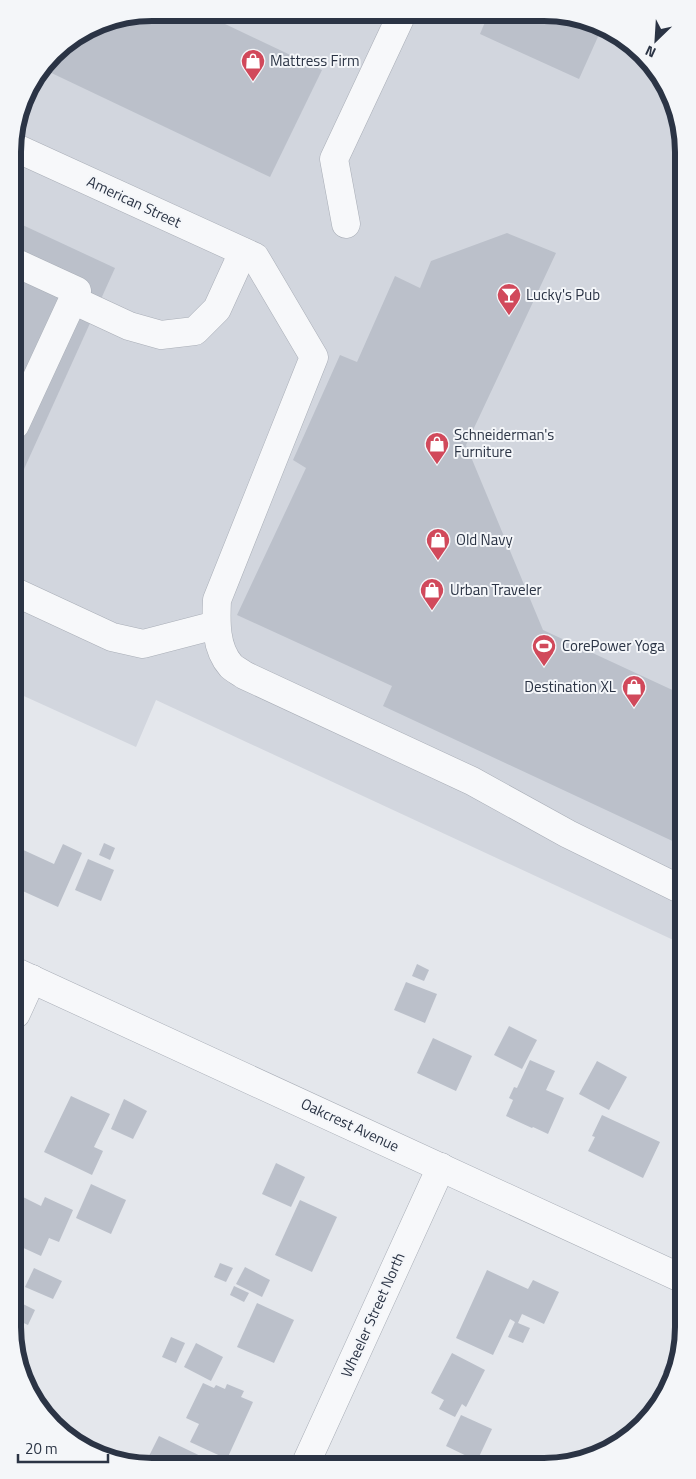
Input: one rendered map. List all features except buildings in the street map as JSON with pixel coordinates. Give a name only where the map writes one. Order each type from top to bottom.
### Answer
[{"type":"street","points":[[346,224],[334,159],[399,21]]},
{"type":"street","name":"American Street","points":[[22,151],[249,254]]},
{"type":"street","points":[[73,300],[129,326],[161,336],[195,331],[217,309],[249,254],[314,357],[218,600],[216,625],[222,649],[231,666],[244,675],[472,781],[568,834],[674,886]]},
{"type":"street","points":[[22,266],[77,291],[22,409]]},
{"type":"street","points":[[22,595],[112,637],[143,644],[216,625]]},
{"type":"street","points":[[21,988],[24,975]]},
{"type":"street","name":"Oakcrest Avenue","points":[[24,975],[674,1275]]},
{"type":"street","name":"Wheeler Street North","points":[[308,1458],[441,1167]]},
{"type":"shaded area","points":[[544,21],[586,28],[624,48],[631,55],[631,65],[641,65],[648,72],[665,102],[674,135],[675,152],[674,940],[156,700],[136,747],[22,695],[22,143],[28,110],[43,79],[79,43],[110,28],[143,22]]},
{"type":"place","name":"Mattress Firm","points":[[253,82]]},
{"type":"place","name":"Lucky's Pub","points":[[509,316]]},
{"type":"place","name":"Schneiderman's Furniture","points":[[437,465]]},
{"type":"place","name":"Old Navy","points":[[438,561]]},
{"type":"place","name":"Urban Traveler","points":[[432,611]]},
{"type":"place","name":"CorePower Yoga","points":[[544,667]]},
{"type":"place","name":"Destination XL","points":[[634,708]]}]
